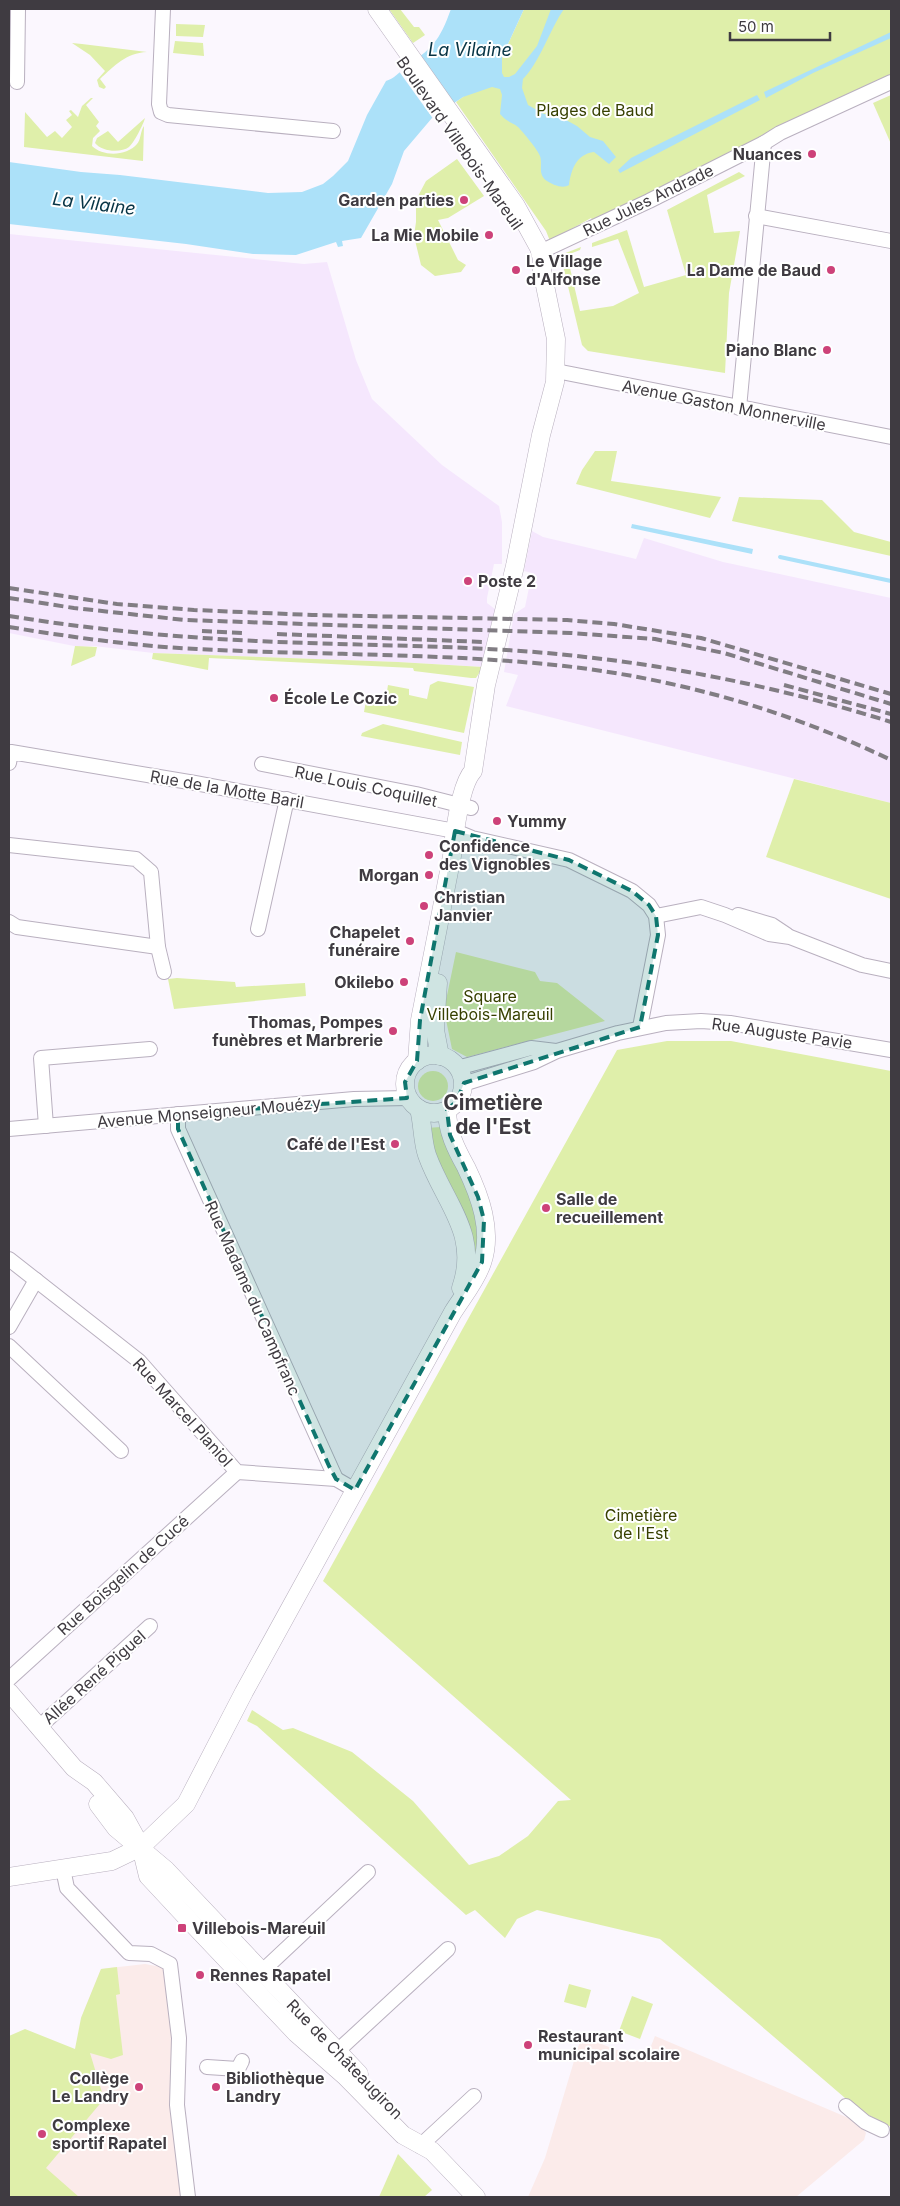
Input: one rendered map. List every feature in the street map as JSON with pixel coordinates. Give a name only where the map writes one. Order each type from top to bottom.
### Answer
[{"type":"main road","name":"Boulevard Villebois-Mareuil","points":[[364,9],[406,58],[516,206],[540,252],[542,271]]},
{"type":"main road","name":"Boulevard Villebois-Mareuil","points":[[377,9],[406,58]]},
{"type":"main road","name":"Boulevard Villebois-Mareuil","points":[[445,112],[510,210],[535,261],[542,271]]},
{"type":"main road","points":[[417,1061],[420,1020],[452,856],[460,833],[466,806],[466,780],[472,771],[486,685],[492,667],[556,372],[556,339],[542,271]]},
{"type":"main road","points":[[440,1056],[435,1030],[439,971],[456,882],[464,858],[460,833]]},
{"type":"main road","points":[[414,1104],[433,1113],[447,1110],[457,1101],[460,1076],[447,1059],[440,1056],[432,1056],[417,1061],[409,1070],[406,1082],[414,1104],[427,1155],[461,1225],[467,1248],[465,1277],[453,1312]]},
{"type":"main road","points":[[9,1877],[107,1862],[141,1847],[186,1804],[244,1692],[453,1312],[474,1280],[482,1262],[486,1243],[486,1230],[478,1197],[450,1135],[447,1110]]},
{"type":"main road","name":"Rue de Châteaugiron","points":[[9,1692],[74,1768],[83,1786],[116,1828],[141,1847],[174,1878],[262,1972],[332,2056]]},
{"type":"main road","name":"Rue de Châteaugiron","points":[[141,1847],[148,1876],[296,2033],[370,2084],[413,2130],[425,2158],[462,2197]]},
{"type":"main road","name":"Rue de Châteaugiron","points":[[420,2146],[432,2151],[476,2197]]},
{"type":"street","points":[[17,82],[18,9]]},
{"type":"street","points":[[163,9],[159,104],[162,112],[168,115],[333,131]]},
{"type":"street","name":"Rue Jules Andrade","points":[[540,252],[648,201],[764,143],[780,133],[891,82]]},
{"type":"street","points":[[739,408],[764,143]]},
{"type":"street","points":[[756,216],[891,241]]},
{"type":"street","name":"Avenue Gaston Monnerville","points":[[556,372],[891,438]]},
{"type":"street","name":"Rue de la Motte Baril","points":[[9,763],[11,752],[288,799],[460,833],[554,856],[583,866],[642,897],[656,916]]},
{"type":"street","name":"Rue Louis Coquillet","points":[[262,764],[416,794],[466,806]]},
{"type":"street","points":[[258,929],[288,799]]},
{"type":"street","points":[[9,845],[136,859],[151,872],[158,947],[164,972]]},
{"type":"street","points":[[640,1028],[658,936],[656,916],[701,907],[769,934],[790,937],[862,965],[887,969]]},
{"type":"street","points":[[9,922],[17,927],[158,947]]},
{"type":"street","name":"Rue Auguste Pavie","points":[[460,1076],[534,1062],[557,1051],[640,1028],[701,1021],[730,1023],[891,1050]]},
{"type":"street","points":[[46,1126],[40,1058],[150,1049]]},
{"type":"street","name":"Avenue Monseigneur Mouézy","points":[[9,1129],[354,1099],[414,1104]]},
{"type":"street","name":"Rue Madame du Campfranc","points":[[178,1114],[178,1129],[336,1479]]},
{"type":"street","name":"Rue Marcel Planiol","points":[[9,1259],[139,1361],[237,1472],[336,1479],[355,1490]]},
{"type":"street","points":[[9,1327],[36,1280]]},
{"type":"street","points":[[9,1346],[122,1451]]},
{"type":"street","name":"Rue Boisgelin de Cucé","points":[[9,1679],[237,1472]]},
{"type":"street","name":"Allée René Piguel","points":[[38,1728],[150,1626]]},
{"type":"street","points":[[63,1869],[67,1888],[129,1953],[151,1954],[170,1964],[180,2038],[177,2105],[188,2197]]},
{"type":"street","points":[[249,1984],[368,1872]]},
{"type":"street","points":[[332,2056],[448,1949]]},
{"type":"street","points":[[208,2066],[238,2069],[242,2061]]},
{"type":"street","points":[[420,2146],[474,2096]]},
{"type":"street","points":[[846,2106],[865,2122],[882,2130]]},
{"type":"highlighted area","points":[[455,831],[569,860],[632,891],[649,905],[656,916],[658,935],[640,1027],[464,1083],[457,1101],[447,1110],[450,1135],[478,1197],[484,1220],[482,1262],[355,1490],[336,1479],[329,1466],[178,1129],[178,1114],[407,1098],[405,1082],[417,1061],[420,1020]]},
{"type":"shaded area","points":[[9,234],[304,264],[327,262],[356,360],[372,399],[442,465],[499,506],[502,522],[502,564],[494,564],[487,598],[487,603],[495,609],[483,667],[153,653],[94,646],[79,647],[9,633]]},
{"type":"shaded area","points":[[532,531],[543,537],[636,559],[644,538],[723,562],[891,598],[891,803],[506,706],[518,675],[504,672],[514,614],[525,607],[532,573],[524,571]]},
{"type":"shaded area","name":"Collège Le Landry","points":[[145,1964],[167,1968],[185,2197],[20,2197],[90,2053],[81,2018],[101,1969]]},
{"type":"shaded area","points":[[655,2036],[858,2122],[866,2133],[864,2140],[796,2197],[528,2197],[545,2158],[580,2041],[586,2038],[645,2061]]},
{"type":"green space","points":[[389,9],[400,9],[414,27],[419,27],[425,35],[413,43]]},
{"type":"green space","name":"Plages de Baud","points":[[524,9],[891,9],[891,77],[595,225],[591,218],[550,241],[546,231],[456,102],[501,69],[502,57]]},
{"type":"green space","points":[[176,24],[205,25],[203,37],[176,36]]},
{"type":"green space","points":[[175,41],[203,43],[204,56],[173,53]]},
{"type":"green space","points":[[72,43],[147,52],[133,55],[110,69],[100,79],[106,87],[104,89],[99,87],[97,80],[105,71],[90,55]]},
{"type":"green space","points":[[891,95],[891,144],[873,103]]},
{"type":"green space","points":[[93,98],[86,105],[99,122],[96,126],[100,131],[93,138],[92,146],[102,152],[115,154],[127,151],[138,142],[144,126],[143,161],[24,147],[25,112],[47,137],[55,131],[62,138],[72,127],[66,120],[72,115],[69,111],[71,110],[78,117],[82,106]]},
{"type":"green space","points":[[145,118],[141,128],[126,149],[117,151],[107,150],[95,143],[97,138],[108,131],[118,142]]},
{"type":"green space","points":[[457,159],[484,196],[448,218],[438,220],[458,260],[466,265],[461,272],[435,276],[421,265],[414,236],[416,200],[426,181]]},
{"type":"green space","points":[[739,172],[745,176],[707,195],[714,233],[740,231],[729,293],[725,373],[588,351],[582,345],[561,257],[563,254],[581,247],[580,250],[567,255],[580,311],[613,306],[639,293],[618,239],[592,247],[592,243],[627,230],[644,287],[686,275],[667,210]]},
{"type":"green space","points":[[595,451],[617,451],[611,481],[721,497],[710,518],[576,484],[582,470]]},
{"type":"green space","points":[[739,497],[822,500],[854,532],[891,542],[891,556],[732,521]]},
{"type":"green space","points":[[75,646],[97,647],[95,656],[71,666]]},
{"type":"green space","points":[[153,653],[483,667],[476,678],[471,678],[414,671],[413,668],[209,658],[208,670],[152,659]]},
{"type":"green space","points":[[438,681],[474,687],[464,733],[364,712],[367,695],[382,698],[384,691],[387,691],[388,685],[409,689],[409,695],[427,699],[430,685]]},
{"type":"green space","points":[[383,724],[462,742],[460,755],[361,736],[362,733]]},
{"type":"green space","points":[[794,779],[891,803],[891,899],[766,857]]},
{"type":"green space","name":"Square Villebois-Mareuil","points":[[456,952],[535,972],[540,981],[557,983],[605,1021],[467,1057],[452,1049],[444,1010]]},
{"type":"green space","points":[[168,979],[235,982],[236,987],[305,983],[306,996],[174,1009]]},
{"type":"green space","name":"Cimetière de l'Est","points":[[667,1041],[731,1041],[891,1071],[891,2127],[859,2110],[660,1939],[537,1910],[517,1919],[505,1938],[475,1910],[466,1915],[257,1726],[247,1721],[252,1710],[283,1730],[293,1728],[352,1752],[413,1801],[469,1865],[499,1856],[528,1836],[558,1801],[571,1800],[323,1581],[617,1050]]},
{"type":"green space","points":[[433,1071],[444,1075],[448,1086],[444,1097],[433,1101],[422,1097],[418,1086],[422,1075]]},
{"type":"green space","points":[[441,1127],[475,1209],[479,1244],[474,1259],[469,1224],[432,1155],[426,1128]]},
{"type":"green space","name":"Complexe sportif Rapatel","points":[[117,1967],[120,1994],[116,1995],[123,2055],[111,2059],[90,2053],[104,2099],[46,2168],[79,2197],[9,2197],[9,2036],[25,2029],[75,2049],[81,2018],[101,1969]]},
{"type":"green space","points":[[569,1984],[591,1990],[586,2008],[564,2002]]},
{"type":"green space","points":[[632,1996],[653,2004],[640,2039],[619,2031]]},
{"type":"green space","points":[[398,2154],[432,2190],[424,2197],[379,2197]]},
{"type":"water","name":"La Vilaine","points":[[451,9],[524,9],[502,57],[502,73],[504,77],[509,77],[515,74],[537,46],[551,9],[564,9],[535,64],[523,79],[522,88],[528,105],[544,114],[557,115],[577,126],[590,137],[603,141],[616,157],[609,164],[594,152],[588,153],[579,159],[573,168],[569,185],[561,187],[549,182],[542,175],[541,159],[533,146],[518,127],[500,114],[502,95],[500,89],[492,87],[463,97],[432,118],[404,151],[392,184],[361,238],[342,241],[343,246],[338,247],[336,242],[296,255],[253,254],[186,244],[9,224],[9,162],[268,193],[302,192],[323,184],[348,161],[367,115],[386,81],[394,77],[429,49],[439,37]]},
{"type":"water","points":[[891,32],[891,38],[813,73],[766,98],[764,92]]},
{"type":"water","points":[[757,95],[760,100],[620,173],[618,170],[631,158]]},
{"type":"water","points":[[632,524],[753,549],[752,554],[631,528]]},
{"type":"pier","points":[[418,55],[455,105],[434,120],[398,70]]},
{"type":"waterway","points":[[780,557],[891,581]]},
{"type":"railway","points":[[9,588],[117,604],[194,610],[312,615],[567,620],[614,624],[701,638],[891,694]]},
{"type":"railway","points":[[9,598],[74,608],[185,620],[571,633],[655,639],[724,653],[891,704]]},
{"type":"railway","points":[[9,616],[83,627],[195,637],[270,642],[502,650],[567,655],[649,665],[731,680],[812,699],[891,722]]},
{"type":"railway","points":[[9,627],[103,641],[173,648],[502,660],[590,669],[678,685],[722,697],[808,725],[850,741],[891,760]]},
{"type":"railway","points":[[202,631],[242,633]]},
{"type":"railway","points":[[277,634],[485,642]]},
{"type":"railway","points":[[784,685],[891,714]]},
{"type":"place","name":"Nuances","points":[[812,154]]},
{"type":"place","name":"Garden parties","points":[[464,200]]},
{"type":"place","name":"La Mie Mobile","points":[[489,235]]},
{"type":"place","name":"Le Village d'Alfonse","points":[[516,270]]},
{"type":"place","name":"La Dame de Baud","points":[[831,270]]},
{"type":"place","name":"Piano Blanc","points":[[827,350]]},
{"type":"place","name":"Poste 2","points":[[468,581]]},
{"type":"place","name":"École Le Cozic","points":[[274,698]]},
{"type":"place","name":"Yummy","points":[[497,821]]},
{"type":"place","name":"Confidence des Vignobles","points":[[429,855]]},
{"type":"place","name":"Morgan","points":[[429,875]]},
{"type":"place","name":"Christian Janvier","points":[[424,906]]},
{"type":"place","name":"Chapelet funéraire","points":[[410,941]]},
{"type":"place","name":"Okilebo","points":[[404,982]]},
{"type":"place","name":"Thomas, Pompes funèbres et Marbrerie","points":[[393,1031]]},
{"type":"place","name":"Café de l'Est","points":[[395,1144]]},
{"type":"place","name":"Salle de recueillement","points":[[546,1208]]},
{"type":"place","name":"Villebois-Mareuil","points":[[182,1928]]},
{"type":"place","name":"Rennes Rapatel","points":[[200,1975]]},
{"type":"place","name":"Restaurant municipal scolaire","points":[[528,2045]]},
{"type":"place","name":"Collège Le Landry","points":[[139,2087]]},
{"type":"place","name":"Bibliothèque Landry","points":[[216,2087]]},
{"type":"place","name":"Complexe sportif Rapatel","points":[[42,2134]]},
{"type":"district","name":"Cimetière de l'Est","points":[[493,1115]]}]
